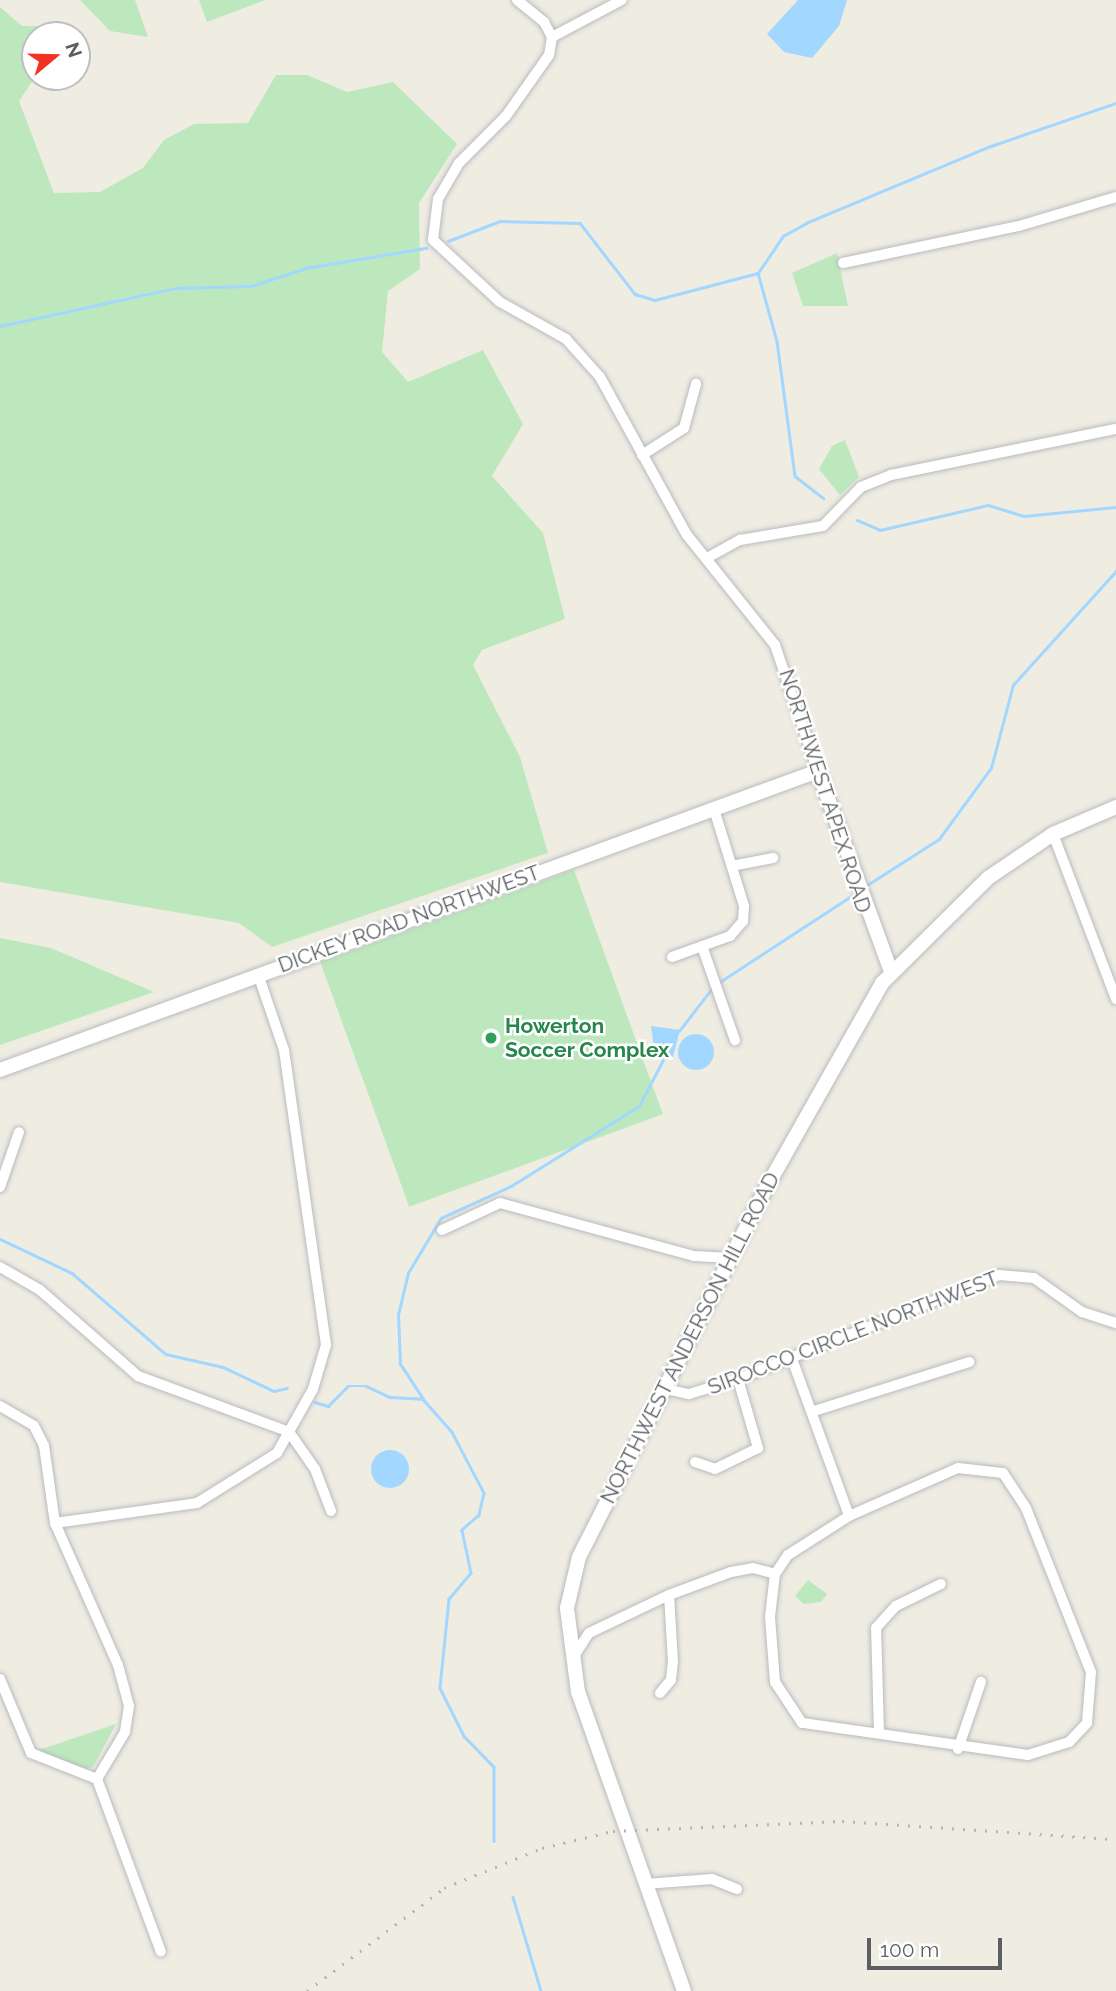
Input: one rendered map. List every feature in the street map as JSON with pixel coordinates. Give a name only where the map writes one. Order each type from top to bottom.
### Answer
[{"type":"main road","name":"DICKEY ROAD NORTHWEST","points":[[0,1070],[818,771]]},
{"type":"main road","name":"NORTHWEST APEX ROAD","points":[[818,771],[891,972]]},
{"type":"main road","name":"NORTHWEST ANDERSON HILL ROAD","points":[[684,1991],[583,1714],[572,1660],[567,1608],[575,1567],[662,1388],[730,1258],[891,972],[979,885],[1053,834],[1116,807]]},
{"type":"street","points":[[517,0],[533,10],[552,37],[622,0]]},
{"type":"street","name":"NORTHWEST APEX ROAD","points":[[552,37],[549,55],[524,95],[452,175],[431,222],[433,240],[500,302],[566,339],[600,377],[642,455],[707,558],[775,645],[818,771]]},
{"type":"street","points":[[843,263],[1030,224],[1116,197]]},
{"type":"street","points":[[642,455],[684,428],[696,384]]},
{"type":"street","points":[[707,558],[740,540],[823,526],[861,487],[891,475],[1116,429]]},
{"type":"street","points":[[673,957],[730,936],[743,921],[732,866],[713,809]]},
{"type":"street","points":[[1053,834],[1116,999]]},
{"type":"street","points":[[732,866],[773,858]]},
{"type":"street","points":[[702,946],[735,1040]]},
{"type":"street","points":[[55,1523],[197,1503],[277,1453],[313,1390],[326,1345],[276,1028],[258,974]]},
{"type":"street","points":[[0,1187],[19,1132]]},
{"type":"street","points":[[442,1230],[500,1203],[694,1256],[730,1258]]},
{"type":"street","points":[[0,1268],[40,1290],[138,1376],[289,1432],[315,1469],[331,1511]]},
{"type":"street","name":"SIROCCO CIRCLE NORTHWEST","points":[[662,1388],[689,1394],[738,1379],[999,1275],[1034,1278],[1082,1312],[1116,1324]]},
{"type":"street","points":[[792,1359],[814,1410],[849,1516]]},
{"type":"street","points":[[814,1410],[969,1362]]},
{"type":"street","points":[[695,1462],[715,1469],[758,1448],[738,1379]]},
{"type":"street","points":[[0,1406],[34,1426],[44,1446],[55,1523],[93,1601],[129,1706],[124,1731],[97,1779]]},
{"type":"street","points":[[958,1468],[1003,1474],[1026,1508],[1091,1672],[1090,1711],[1080,1733],[1042,1754],[958,1749],[879,1733],[818,1729],[802,1723],[782,1702],[772,1653],[775,1574],[788,1555],[849,1516],[958,1468]]},
{"type":"street","points":[[572,1660],[589,1633],[613,1618],[731,1572],[753,1568],[775,1574]]},
{"type":"street","points":[[879,1733],[876,1628],[896,1606],[941,1584]]},
{"type":"street","points":[[660,1693],[673,1662],[669,1595]]},
{"type":"street","points":[[0,1679],[31,1753],[97,1779],[161,1952]]},
{"type":"street","points":[[958,1749],[981,1682]]},
{"type":"street","points":[[645,1884],[712,1879],[737,1889]]},
{"type":"green space","points":[[80,0],[135,0],[148,37],[110,31]]},
{"type":"green space","points":[[199,0],[265,0],[207,22]]},
{"type":"green space","points":[[0,7],[21,25],[21,91],[26,91],[19,101],[54,193],[100,192],[143,168],[164,140],[194,124],[248,123],[276,75],[307,75],[347,92],[393,82],[457,144],[419,203],[420,269],[388,291],[382,352],[408,382],[483,350],[523,424],[492,476],[543,533],[565,619],[482,650],[473,665],[520,757],[548,853],[272,947],[239,923],[0,882]]},
{"type":"green space","points":[[837,253],[848,306],[803,306],[792,273]]},
{"type":"green space","points":[[845,440],[859,477],[840,495],[819,469],[832,446]]},
{"type":"green space","name":"Howerton Soccer Complex","points":[[574,870],[663,1114],[409,1207],[320,962]]},
{"type":"green space","points":[[0,938],[51,948],[154,992],[0,1045]]},
{"type":"green space","points":[[808,1580],[827,1594],[821,1602],[804,1604],[795,1596]]},
{"type":"green space","points":[[116,1724],[93,1767],[80,1770],[36,1751]]},
{"type":"water","points":[[798,0],[847,0],[839,26],[812,58],[784,52],[767,34]]},
{"type":"water","points":[[651,1026],[680,1030],[673,1057],[655,1055]]},
{"type":"water","points":[[696,1034],[709,1039],[714,1052],[709,1065],[696,1070],[683,1065],[678,1052],[683,1039]]},
{"type":"water","points":[[390,1450],[403,1456],[409,1469],[403,1482],[390,1488],[377,1482],[371,1469],[377,1456]]},
{"type":"waterway","points":[[448,241],[500,221],[580,223],[635,294],[655,300],[758,273],[783,236],[806,223],[988,147],[1116,103]]},
{"type":"waterway","points":[[0,326],[176,288],[251,286],[306,268],[426,248]]},
{"type":"waterway","points":[[758,273],[777,341],[795,476],[823,498]]},
{"type":"waterway","points":[[857,520],[880,530],[988,505],[1024,516],[1116,507]]},
{"type":"waterway","points":[[864,887],[939,839],[991,768],[1013,685],[1116,571]]},
{"type":"waterway","points":[[718,983],[856,893]]},
{"type":"waterway","points":[[679,1031],[713,987]]},
{"type":"waterway","points":[[423,1399],[400,1364],[398,1315],[408,1273],[441,1218],[511,1186],[639,1106],[664,1058]]},
{"type":"waterway","points":[[0,1239],[72,1273],[166,1354],[223,1367],[274,1391],[287,1388]]},
{"type":"waterway","points":[[315,1402],[328,1406],[348,1386],[366,1386],[390,1397],[423,1399],[452,1432],[484,1493],[479,1515],[462,1530],[471,1573],[449,1599],[440,1688],[464,1736],[494,1767],[494,1841]]},
{"type":"waterway","points":[[513,1897],[541,1991]]},
{"type":"railway","points":[[307,1991],[444,1888],[542,1848],[613,1831],[842,1821],[1116,1839]]},
{"type":"place","name":"Howerton Soccer Complex","points":[[491,1038]]}]
